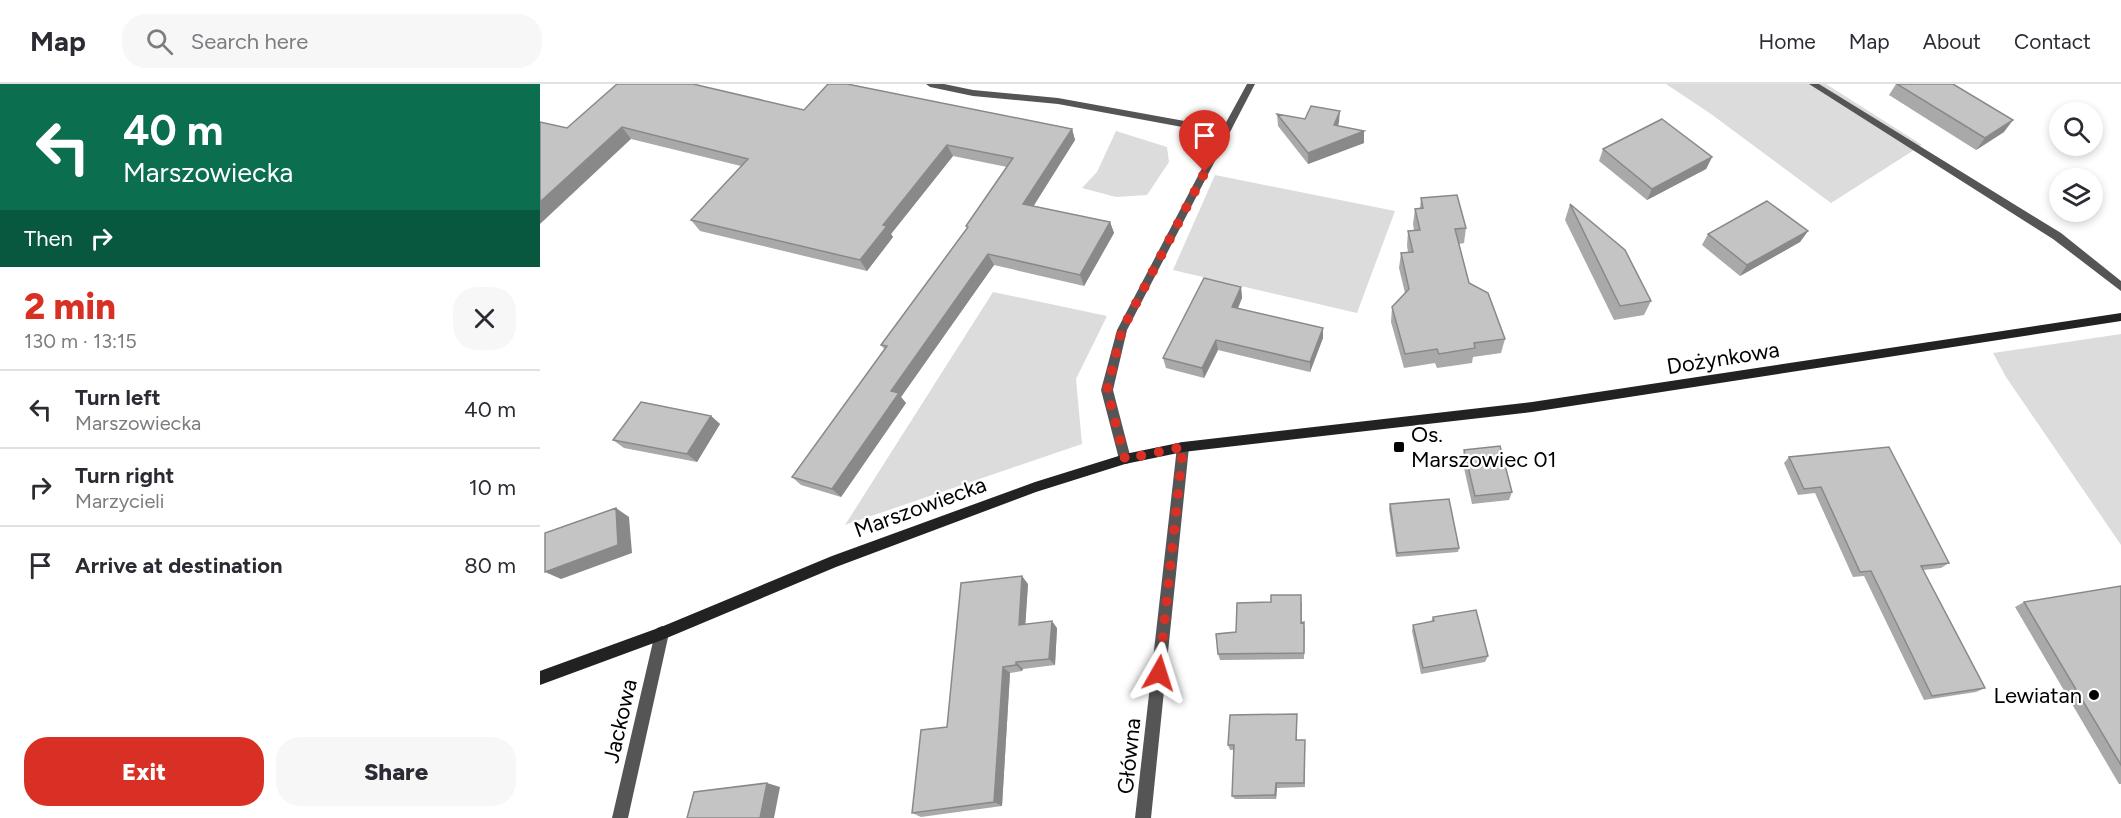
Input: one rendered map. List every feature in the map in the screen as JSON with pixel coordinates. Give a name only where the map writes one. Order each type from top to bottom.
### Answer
[{"type":"street","points":[[930,84],[973,93],[1058,101],[1226,132]]},
{"type":"street","points":[[1125,459],[1107,390],[1122,330],[1251,84]]},
{"type":"street","points":[[1813,84],[2057,236],[2121,287]]},
{"type":"street","name":"Dożynkowa","points":[[1329,430],[1532,407],[2121,317]]},
{"type":"street","name":"Marszowiecka","points":[[540,678],[662,633],[842,558],[1035,487],[1125,459],[1183,447],[1329,430]]},
{"type":"street","name":"Główna","points":[[1143,818],[1183,447]]},
{"type":"street","name":"Jackowa","points":[[620,818],[662,633]]},
{"type":"shaded area","points":[[1666,84],[1826,84],[1922,145],[1831,203],[1711,114]]},
{"type":"shaded area","points":[[1116,131],[1167,147],[1169,162],[1147,195],[1116,197],[1082,188],[1097,172]]},
{"type":"shaded area","points":[[1215,175],[1395,211],[1357,313],[1173,270]]},
{"type":"shaded area","points":[[993,292],[1107,316],[1076,379],[1082,444],[845,525]]},
{"type":"shaded area","points":[[2121,334],[2121,545],[2006,377],[1993,353]]},
{"type":"building","points":[[617,84],[693,84],[804,110],[828,84],[847,84],[1072,129],[1023,204],[1110,222],[1080,275],[988,254],[891,391],[899,393],[832,489],[792,477],[887,346],[881,345],[968,227],[966,226],[1013,158],[947,145],[883,225],[887,226],[860,260],[691,220],[748,159],[622,127],[540,202],[540,122],[567,128]]},
{"type":"building","points":[[1897,84],[1953,84],[2013,120],[1985,138]]},
{"type":"building","points":[[1311,106],[1340,111],[1334,125],[1364,131],[1308,153],[1277,114],[1305,119]]},
{"type":"building","points":[[1662,119],[1712,157],[1652,189],[1603,149]]},
{"type":"building","points":[[1457,195],[1466,228],[1455,229],[1469,283],[1488,293],[1505,339],[1474,343],[1475,348],[1439,354],[1437,349],[1405,354],[1392,307],[1409,289],[1401,253],[1413,252],[1408,231],[1420,230],[1415,209],[1423,208],[1421,198]]},
{"type":"building","points":[[1767,201],[1808,231],[1747,265],[1708,234]]},
{"type":"building","points":[[1570,204],[1625,250],[1651,301],[1620,306]]},
{"type":"building","points":[[1204,278],[1241,287],[1232,307],[1323,328],[1310,362],[1216,340],[1202,368],[1163,358]]},
{"type":"building","points":[[641,402],[711,416],[687,454],[613,440]]},
{"type":"building","points":[[1500,446],[1512,492],[1475,496],[1464,450]]},
{"type":"building","points":[[1889,447],[1949,563],[1921,566],[1985,688],[1932,696],[1871,571],[1860,572],[1821,487],[1804,489],[1789,457]]},
{"type":"building","points":[[1449,499],[1459,548],[1397,553],[1390,504]]},
{"type":"building","points":[[616,508],[618,545],[545,572],[545,533]]},
{"type":"building","points":[[1022,576],[1019,625],[1052,621],[1049,659],[1016,662],[1016,665],[1003,667],[994,802],[912,813],[921,730],[947,727],[961,583]]},
{"type":"building","name":"Lewiatan","points":[[2121,586],[2121,765],[2024,602]]},
{"type":"building","points":[[1271,595],[1301,595],[1304,653],[1218,654],[1216,634],[1236,632],[1237,603],[1271,602]]},
{"type":"building","points":[[1476,610],[1488,656],[1423,668],[1413,625],[1434,621],[1433,617]]},
{"type":"building","points":[[1297,714],[1296,740],[1305,740],[1304,783],[1276,783],[1275,795],[1232,796],[1234,745],[1228,745],[1230,715]]},
{"type":"building","points":[[767,783],[760,818],[687,818],[694,792]]},
{"type":"place","name":"Os. Marszowiec 01","points":[[1399,447]]},
{"type":"place","name":"Lewiatan","points":[[2094,695]]},
{"type":"route","points":[[1159,673],[1183,447],[1125,459],[1107,390],[1122,330],[1205,172]]}]
